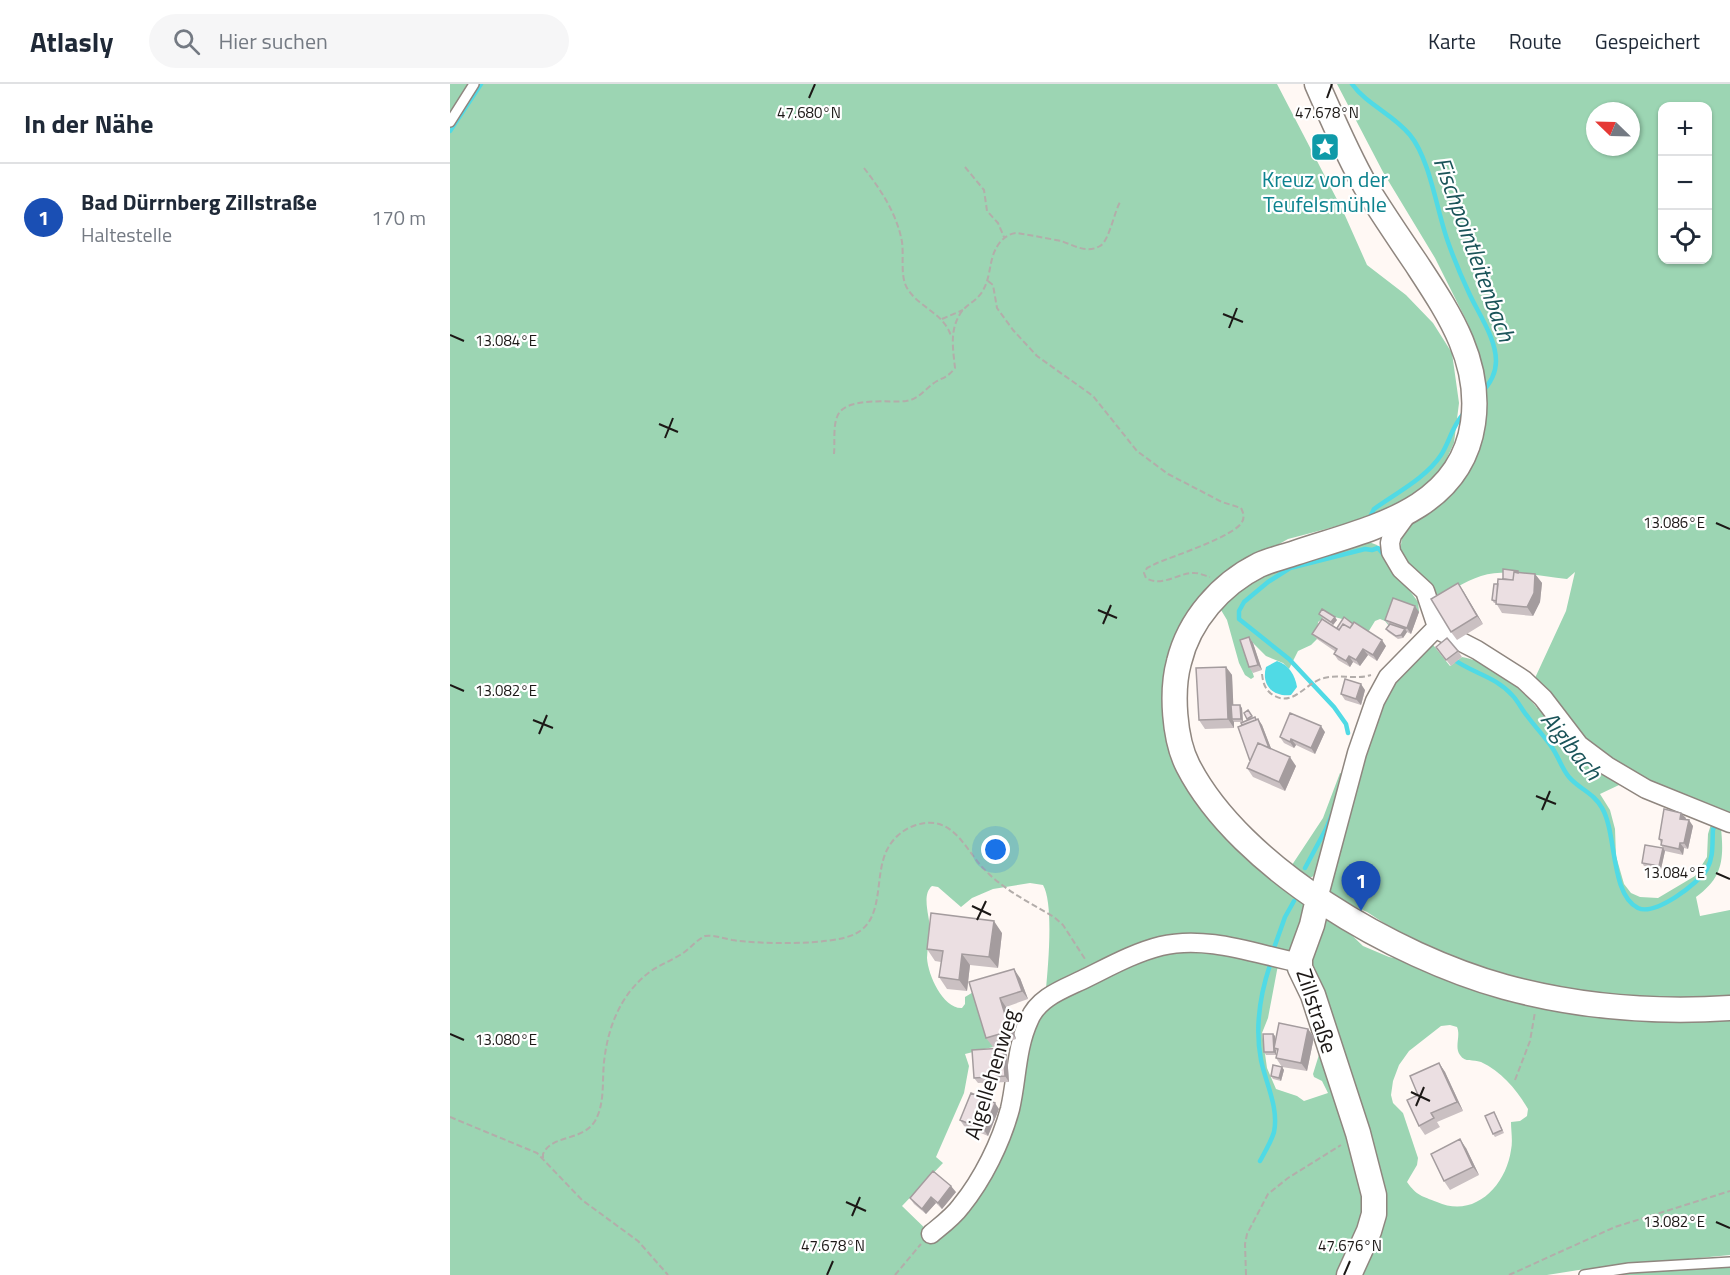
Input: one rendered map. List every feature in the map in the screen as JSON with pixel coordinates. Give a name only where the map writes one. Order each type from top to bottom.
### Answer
[{"type":"main road","points":[[1317,84],[1363,181],[1450,315],[1462,340],[1469,363],[1474,405],[1473,426],[1466,450],[1455,470],[1431,498],[1386,523],[1261,564],[1241,575],[1200,615],[1179,661],[1175,688],[1178,739],[1186,763],[1220,814],[1273,864],[1318,899],[1389,941],[1432,961],[1503,986],[1593,1005],[1636,1010],[1684,1011],[1730,1008]]},
{"type":"main road","name":"Zillstraße","points":[[1318,899],[1300,963],[1358,1133],[1375,1204],[1369,1230],[1349,1275]]},
{"type":"street","points":[[1390,543],[1395,528],[1409,512]]},
{"type":"street","points":[[1362,530],[1382,532],[1390,543],[1395,560],[1401,569],[1425,591],[1434,630],[1477,650],[1524,680],[1543,698],[1579,745],[1607,766],[1646,789],[1730,823]]},
{"type":"street","name":"Zillstraße","points":[[1318,899],[1357,753],[1376,701],[1388,677],[1434,630]]},
{"type":"street","name":"Aigellehenweg","points":[[931,1234],[962,1206],[994,1150],[1010,1109],[1021,1042],[1034,1010],[1049,997],[1107,968],[1159,946],[1188,943],[1222,946],[1300,963]]},
{"type":"lane","points":[[450,122],[474,84]]},
{"type":"lane","points":[[1584,1275],[1648,1266],[1730,1262]]},
{"type":"path","points":[[965,167],[984,190],[987,211],[998,223],[1004,237]]},
{"type":"path","points":[[834,454],[837,418],[840,412],[851,405],[878,401],[906,401],[919,397],[936,382],[949,376],[955,368],[952,338],[948,327],[942,319],[916,300],[906,286],[902,242],[894,217],[879,188],[864,168]]},
{"type":"path","points":[[942,319],[963,310],[979,297],[988,281],[992,258],[1004,237],[1016,233],[1060,240],[1079,248],[1092,250],[1102,245],[1109,234],[1113,215],[1120,202]]},
{"type":"path","points":[[988,281],[993,285],[997,308],[1013,330],[1037,356],[1093,396],[1137,451],[1168,474],[1222,502],[1241,508],[1244,514],[1242,522],[1230,533],[1157,563],[1147,568],[1144,573],[1150,581],[1171,580],[1194,573],[1220,580],[1227,587]]},
{"type":"path","points":[[952,338],[955,324],[963,310]]},
{"type":"path","points":[[1262,674],[1263,683],[1268,690],[1281,698],[1290,698],[1322,678],[1352,678],[1378,674]]},
{"type":"path","points":[[543,1158],[548,1146],[586,1131],[595,1122],[599,1110],[605,1048],[609,1032],[629,992],[651,971],[686,951],[698,939],[705,936],[751,941],[799,942],[833,940],[858,933],[873,915],[881,866],[888,847],[903,831],[913,826],[934,822],[949,828],[989,874],[1063,925],[1083,958],[1090,963],[1107,968]]},
{"type":"path","points":[[1515,1080],[1530,1041],[1538,995]]},
{"type":"path","points":[[450,1118],[530,1149],[543,1158],[582,1200],[638,1241],[668,1275]]},
{"type":"path","points":[[1246,1275],[1247,1234],[1268,1194],[1288,1178],[1358,1133]]},
{"type":"path","points":[[1509,1275],[1615,1227],[1730,1191]]},
{"type":"path","points":[[895,1275],[931,1234]]},
{"type":"green space","points":[[450,84],[1277,84],[1343,211],[1367,265],[1406,295],[1433,323],[1452,353],[1459,403],[1454,443],[1440,473],[1415,495],[1364,519],[1288,539],[1242,565],[1174,648],[1199,803],[1218,829],[1338,922],[1363,946],[1389,957],[1415,962],[1453,977],[1730,1016],[1730,1255],[1585,1269],[1547,1275],[450,1275]],"holes":[[[1030,883],[1043,885],[1049,920],[1046,989],[1195,939],[1048,1002],[1027,1044],[973,1196],[933,1236],[902,1206],[943,1163],[936,1157],[964,1093],[969,1066],[965,1054],[993,1047],[975,991],[965,997],[965,1004],[962,1008],[955,1007],[943,997],[930,973],[927,958],[930,930],[927,895],[932,886],[938,887],[961,907],[972,898],[993,889]],[[1278,965],[1291,973],[1322,1045],[1313,1074],[1322,1081],[1328,1093],[1304,1101],[1297,1096],[1276,1089],[1267,1068],[1262,1033],[1268,1018]],[[1441,1026],[1457,1027],[1458,1052],[1462,1057],[1481,1062],[1496,1071],[1514,1088],[1528,1109],[1527,1116],[1520,1121],[1511,1122],[1512,1147],[1503,1176],[1486,1196],[1475,1203],[1463,1206],[1451,1206],[1424,1197],[1407,1182],[1417,1165],[1418,1158],[1403,1113],[1393,1103],[1391,1095],[1399,1065],[1409,1051]]]},
{"type":"green space","points":[[1337,84],[1730,84],[1730,817],[1626,773],[1619,785],[1600,794],[1610,810],[1615,829],[1616,856],[1624,884],[1631,893],[1640,897],[1658,898],[1695,876],[1707,857],[1708,834],[1712,821],[1721,828],[1720,867],[1712,883],[1696,897],[1700,916],[1730,910],[1730,1000],[1640,1003],[1489,974],[1424,949],[1367,912],[1333,897],[1328,891],[1385,688],[1430,641],[1450,666],[1462,657],[1472,659],[1503,676],[1523,692],[1537,708],[1553,701],[1535,678],[1566,611],[1575,572],[1567,579],[1524,573],[1491,574],[1469,581],[1434,600],[1400,552],[1402,537],[1409,527],[1432,506],[1485,400],[1481,362],[1468,324],[1435,258],[1383,172]]},
{"type":"green space","points":[[1366,541],[1377,545],[1418,602],[1419,612],[1389,626],[1380,619],[1375,621],[1367,634],[1346,620],[1327,615],[1318,622],[1317,639],[1311,645],[1298,651],[1289,669],[1283,663],[1266,656],[1253,643],[1244,645],[1254,677],[1251,679],[1245,675],[1239,663],[1227,620],[1221,610],[1223,602],[1259,574]]},
{"type":"green space","points":[[1340,773],[1346,776],[1319,871],[1312,877],[1306,878],[1290,868],[1323,818]]},
{"type":"green space","points":[[1730,1265],[1730,1275],[1610,1275],[1616,1274]]},
{"type":"water","points":[[1277,661],[1288,668],[1295,678],[1297,687],[1291,695],[1274,692],[1267,684],[1266,667]]},
{"type":"building","points":[[1503,569],[1518,571],[1518,573],[1514,572],[1513,580],[1503,579]]},
{"type":"building","points":[[1514,572],[1535,574],[1534,593],[1527,607],[1496,604],[1498,579],[1513,580]]},
{"type":"building","points":[[1458,583],[1477,616],[1451,632],[1431,599]]},
{"type":"building","points":[[1494,584],[1498,584],[1496,601],[1492,600]]},
{"type":"building","points":[[1393,598],[1415,606],[1407,628],[1385,620]]},
{"type":"building","points":[[1322,609],[1335,617],[1331,622],[1319,614]]},
{"type":"building","points":[[1344,617],[1353,624],[1350,628],[1343,624],[1339,630],[1337,628]]},
{"type":"building","points":[[1322,619],[1339,630],[1343,624],[1350,628],[1354,622],[1382,640],[1373,655],[1363,649],[1356,660],[1349,656],[1346,661],[1334,654],[1337,649],[1312,634]]},
{"type":"building","points":[[1390,624],[1405,629],[1401,635],[1396,636],[1386,629]]},
{"type":"building","points":[[1249,637],[1258,665],[1249,667],[1240,640]]},
{"type":"building","points":[[1447,638],[1458,651],[1446,660],[1436,647]]},
{"type":"building","points":[[1226,667],[1228,719],[1199,720],[1196,668]]},
{"type":"building","points":[[1345,679],[1361,684],[1356,699],[1341,694]]},
{"type":"building","points":[[1231,705],[1240,705],[1241,719],[1232,719]]},
{"type":"building","points":[[1248,710],[1252,716],[1247,719],[1244,713]]},
{"type":"building","points":[[1290,713],[1321,726],[1311,748],[1280,737]]},
{"type":"building","points":[[1255,717],[1256,720],[1242,725],[1241,723]]},
{"type":"building","points":[[1258,719],[1269,748],[1258,743],[1250,761],[1238,727]]},
{"type":"building","points":[[1258,743],[1290,757],[1279,782],[1247,768]]},
{"type":"building","points":[[1664,809],[1681,813],[1680,819],[1689,820],[1684,843],[1680,843],[1679,849],[1661,845],[1662,840],[1659,839]]},
{"type":"building","points":[[1645,845],[1663,848],[1659,866],[1642,863]]},
{"type":"building","points":[[931,913],[994,921],[989,957],[962,954],[959,980],[939,977],[943,951],[927,949]]},
{"type":"building","points":[[1014,969],[1022,991],[1000,998],[1010,1031],[986,1038],[969,982]]},
{"type":"building","points":[[1279,1023],[1308,1029],[1301,1063],[1276,1058],[1278,1049],[1274,1048]]},
{"type":"building","points":[[1263,1034],[1273,1034],[1274,1052],[1264,1052]]},
{"type":"building","points":[[1003,1048],[1005,1076],[974,1078],[972,1050]]},
{"type":"building","points":[[1439,1063],[1457,1102],[1431,1113],[1434,1118],[1419,1126],[1407,1100],[1418,1095],[1410,1076]]},
{"type":"building","points":[[1273,1065],[1282,1067],[1279,1078],[1271,1076]]},
{"type":"building","points":[[971,1093],[995,1103],[984,1130],[960,1120]]},
{"type":"building","points":[[1494,1112],[1502,1130],[1493,1134],[1485,1116]]},
{"type":"building","points":[[1460,1139],[1473,1167],[1444,1181],[1431,1154]]},
{"type":"building","points":[[933,1171],[951,1186],[938,1203],[931,1197],[922,1209],[910,1198]]},
{"type":"waterway","points":[[450,131],[481,84]]},
{"type":"waterway","name":"Fischpointleitenbach","points":[[1352,84],[1365,98],[1396,121],[1410,135],[1423,158],[1453,255],[1493,343],[1495,370],[1490,382],[1481,393]]},
{"type":"waterway","name":"Fischpointleitenbach","points":[[1371,515],[1374,509],[1419,478],[1435,463],[1464,413]]},
{"type":"waterway","name":"Fischpointleitenbach","points":[[1348,733],[1346,724],[1334,707],[1289,659],[1239,619],[1239,611],[1244,602],[1268,582],[1290,568],[1365,549],[1378,548],[1385,556]]},
{"type":"waterway","name":"Aiglbach","points":[[1453,659],[1498,683],[1512,695],[1555,752],[1564,771],[1599,803],[1607,819],[1618,877],[1629,901],[1638,908],[1645,909],[1665,903],[1695,883],[1707,869],[1711,859],[1713,829],[1719,826]]},
{"type":"waterway","name":"Fischpointleitenbach","points":[[1305,868],[1332,814]]},
{"type":"waterway","name":"Fischpointleitenbach","points":[[1274,948],[1285,917],[1294,901]]},
{"type":"waterway","name":"Fischpointleitenbach","points":[[1260,1161],[1273,1136],[1275,1123],[1258,1036],[1261,1000],[1270,965]]},
{"type":"place","name":"Kreuz von der Teufelsmühle","points":[[1325,147]]},
{"type":"place","name":"Bad Dürrnberg Zillstraße","points":[[1361,911]]}]
